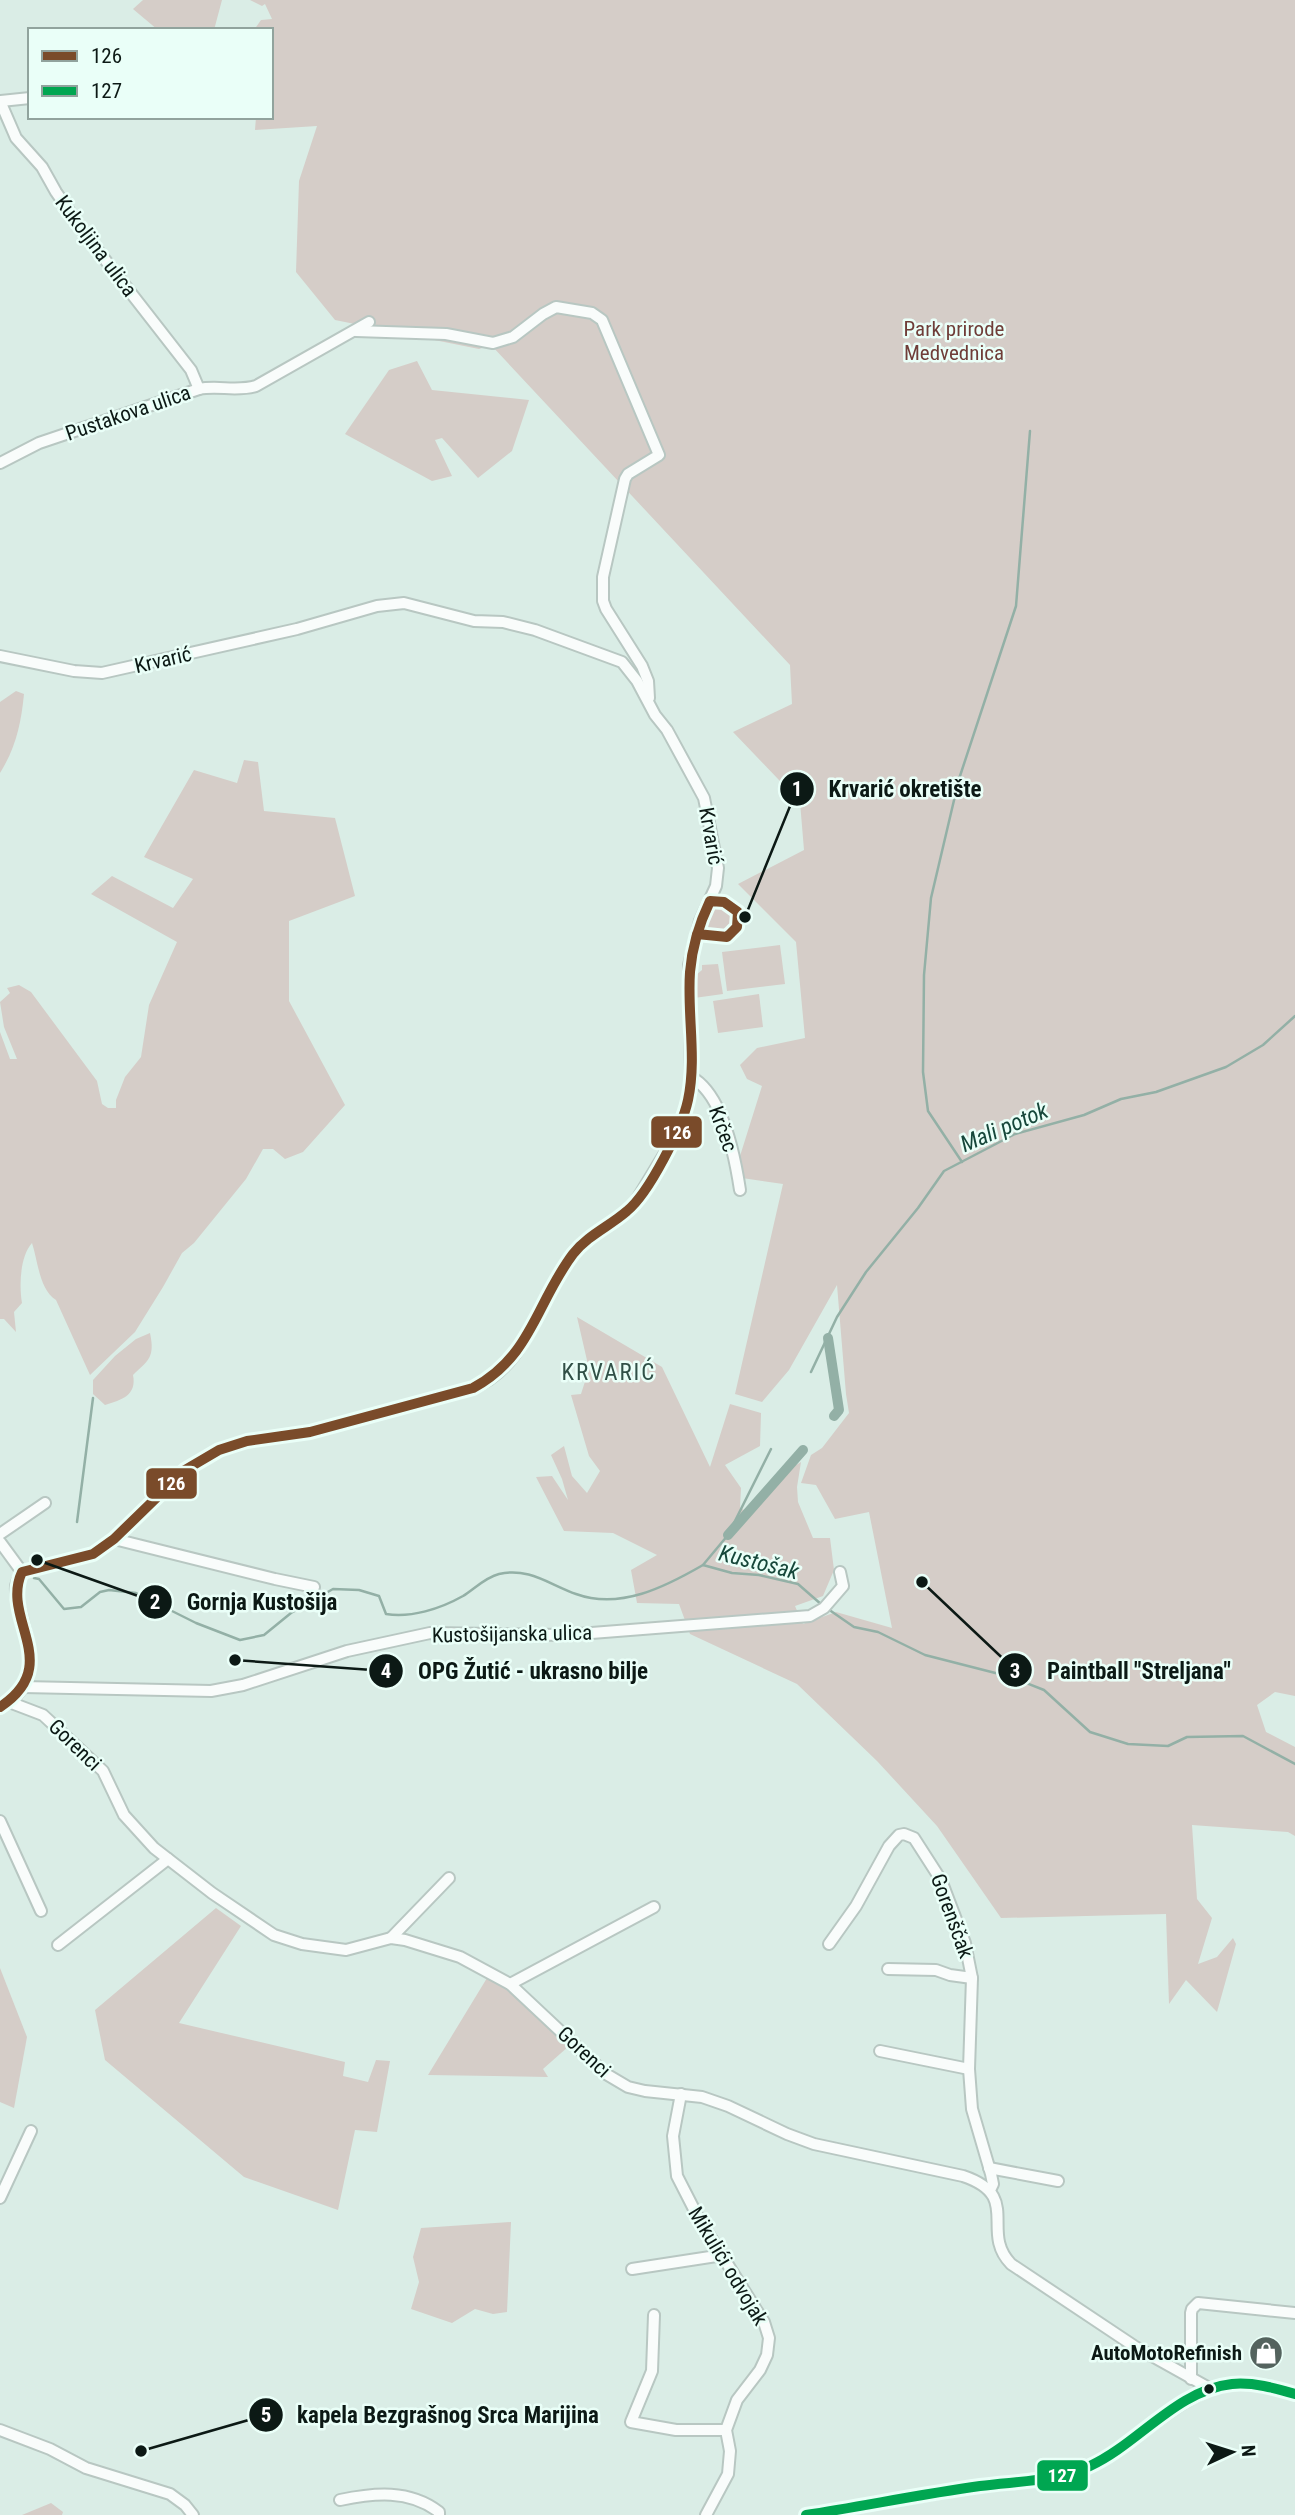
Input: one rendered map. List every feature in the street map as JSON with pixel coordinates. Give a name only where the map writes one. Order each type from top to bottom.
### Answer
[{"type":"street","points":[[1,101],[28,98]]},
{"type":"street","name":"Kukoljina ulica","points":[[1,101],[16,138],[42,167],[85,234],[191,370],[199,388]]},
{"type":"street","points":[[356,331],[446,334],[493,343],[513,337],[556,307],[592,313],[602,320],[659,455],[625,478],[603,586],[606,609],[642,666],[648,681],[649,700]]},
{"type":"street","name":"Pustakova ulica","points":[[0,463],[39,443],[199,388],[239,390],[256,386],[369,322]]},
{"type":"street","name":"Krvarić","points":[[0,656],[74,671],[102,673],[297,629],[377,606],[404,603],[474,621],[503,622],[535,630],[622,662],[649,700],[655,715],[667,730],[704,798],[718,868],[716,886],[700,921],[689,965],[691,1077],[682,1122],[633,1206],[575,1251],[517,1350],[501,1371],[488,1382],[310,1432],[247,1441],[219,1450],[185,1470],[114,1539],[93,1554],[22,1572]]},
{"type":"street","name":"Krčec","points":[[691,1077],[700,1082],[711,1095],[734,1154],[740,1189]]},
{"type":"street","points":[[0,1534],[45,1503]]},
{"type":"street","points":[[114,1539],[314,1587]]},
{"type":"street","points":[[0,1542],[22,1572],[15,1588],[31,1656],[23,1687],[4,1705]]},
{"type":"street","name":"Kustošijanska ulica","points":[[23,1687],[211,1692],[243,1685],[347,1651],[430,1633],[566,1635],[810,1616],[824,1608],[843,1586],[841,1572]]},
{"type":"street","name":"Gorenci","points":[[4,1705],[43,1715],[103,1771],[130,1823],[154,1849],[236,1911],[274,1935],[302,1944],[346,1950],[391,1938],[460,1957],[510,1984],[612,2079],[635,2089],[702,2097],[814,2144],[963,2176],[990,2190]]},
{"type":"street","points":[[0,1821],[41,1911]]},
{"type":"street","name":"Gorenščak","points":[[829,1944],[856,1906],[889,1846],[899,1835],[915,1838],[946,1888],[965,1943],[972,1978],[969,2069],[973,2116],[993,2184],[990,2190]]},
{"type":"street","points":[[58,1945],[168,1859]]},
{"type":"street","points":[[391,1938],[449,1878]]},
{"type":"street","points":[[510,1984],[654,1908]]},
{"type":"street","name":"Gorenščak","points":[[888,1969],[936,1970],[972,1978]]},
{"type":"street","points":[[880,2051],[969,2069]]},
{"type":"street","name":"Mikulići odvojak","points":[[681,2094],[673,2136],[677,2176],[692,2207],[764,2322],[769,2338],[764,2364],[737,2400],[726,2430],[730,2451],[728,2474],[706,2515]]},
{"type":"street","points":[[0,2198],[31,2131]]},
{"type":"street","points":[[989,2168],[1058,2181]]},
{"type":"street","points":[[990,2190],[997,2206],[999,2244],[1003,2255],[1011,2264],[1134,2346],[1211,2389]]},
{"type":"street","points":[[632,2269],[723,2255]]},
{"type":"street","points":[[1191,2379],[1191,2313],[1198,2303],[1295,2313]]},
{"type":"street","points":[[654,2315],[652,2371],[631,2422],[676,2430],[726,2430]]},
{"type":"street","points":[[806,2515],[979,2487],[1041,2480],[1075,2472],[1106,2457],[1211,2389],[1236,2384],[1295,2393]]},
{"type":"street","points":[[0,2430],[50,2449],[86,2468],[170,2494],[193,2515]]},
{"type":"street","points":[[340,2500],[389,2493],[429,2505],[439,2512],[439,2515]]},
{"type":"green space","points":[[143,0],[222,0],[215,28],[156,28],[133,9]]},
{"type":"green space","name":"Park prirode Medvednica","points":[[250,0],[1295,0],[1295,1696],[1275,1692],[1257,1705],[1266,1732],[1295,1747],[1295,1836],[1288,1832],[1192,1825],[1197,1899],[1212,1918],[1198,1964],[1217,1957],[1233,1938],[1236,1944],[1217,2012],[1186,1980],[1169,2004],[1166,1914],[1001,1918],[937,1826],[877,1761],[797,1684],[690,1634],[679,1604],[637,1603],[631,1570],[657,1555],[613,1533],[564,1531],[536,1477],[552,1476],[568,1500],[551,1455],[564,1446],[572,1476],[587,1493],[600,1471],[589,1456],[571,1395],[581,1394],[589,1369],[577,1317],[662,1367],[710,1467],[730,1404],[761,1413],[760,1446],[725,1465],[741,1488],[740,1508],[752,1514],[793,1467],[801,1462],[797,1487],[798,1502],[813,1538],[830,1538],[834,1570],[823,1596],[795,1606],[803,1624],[836,1612],[892,1628],[869,1512],[835,1519],[816,1485],[801,1483],[811,1455],[822,1448],[849,1413],[837,1285],[789,1370],[762,1402],[735,1394],[783,1184],[742,1178],[740,1156],[762,1086],[747,1079],[740,1065],[757,1048],[805,1038],[796,942],[738,884],[804,850],[800,802],[733,732],[792,704],[790,665],[491,345],[479,349],[335,320],[296,272],[299,181],[317,126],[255,130],[256,119],[273,119],[273,28],[255,28],[261,20],[272,19],[265,4],[262,6]]},
{"type":"green space","points":[[417,361],[432,390],[529,400],[512,451],[478,478],[442,438],[435,440],[452,476],[432,481],[345,434],[389,370]]},
{"type":"green space","points":[[16,691],[24,694],[19,725],[14,744],[0,773],[0,702]]},
{"type":"green space","points":[[244,760],[258,762],[264,811],[335,818],[355,896],[289,921],[289,1001],[345,1105],[303,1152],[285,1159],[273,1149],[263,1149],[246,1179],[194,1243],[182,1253],[135,1332],[90,1375],[56,1300],[46,1289],[32,1243],[25,1255],[21,1272],[22,1303],[14,1312],[16,1332],[4,1319],[0,1319],[0,1032],[10,1059],[17,1059],[4,1027],[0,1002],[10,993],[7,988],[19,985],[31,992],[97,1081],[102,1104],[108,1108],[116,1108],[116,1100],[125,1077],[141,1057],[149,1005],[177,942],[91,894],[112,876],[173,908],[193,879],[144,857],[194,770],[237,783]]},
{"type":"green space","points":[[720,905],[730,909],[734,919],[730,929],[720,933],[710,929],[706,919],[710,909]]},
{"type":"green space","points":[[780,945],[785,984],[727,991],[722,952]]},
{"type":"green space","points":[[718,964],[723,994],[694,998],[695,976],[702,970],[702,965]]},
{"type":"green space","points":[[759,994],[763,1027],[718,1033],[713,1001]]},
{"type":"green space","points":[[150,1333],[151,1353],[133,1375],[134,1382],[130,1392],[122,1399],[105,1405],[93,1394],[93,1380],[115,1356],[136,1339]]},
{"type":"green space","points":[[216,1908],[241,1926],[179,2023],[345,2062],[343,2076],[368,2082],[376,2060],[390,2061],[377,2132],[355,2130],[338,2210],[244,2177],[105,2060],[95,2010]]},
{"type":"green space","points":[[0,1968],[27,2037],[14,2108],[0,2102]]},
{"type":"green space","points":[[492,1976],[569,2046],[543,2069],[548,2077],[428,2075],[487,1978]]},
{"type":"green space","points":[[511,2222],[507,2312],[493,2314],[475,2309],[452,2323],[411,2309],[419,2282],[413,2257],[421,2228]]},
{"type":"green space","points":[[51,2503],[63,2512],[62,2515],[22,2515]]},
{"type":"waterway","points":[[962,1162],[928,1111],[923,1072],[924,975],[931,898],[959,779],[1016,606],[1030,431]]},
{"type":"waterway","name":"Mali potok","points":[[811,1372],[837,1317],[866,1272],[944,1171],[1015,1134],[1084,1115],[1121,1099],[1156,1092],[1226,1067],[1263,1045],[1295,1016]]},
{"type":"waterway","points":[[828,1338],[839,1410],[834,1416]]},
{"type":"waterway","points":[[77,1522],[93,1398]]},
{"type":"waterway","name":"Mali potok","points":[[703,1565],[728,1535],[771,1449]]},
{"type":"waterway","points":[[728,1535],[803,1450]]},
{"type":"waterway","name":"Kustošak","points":[[34,1578],[39,1579],[64,1609],[81,1607],[100,1592],[109,1590],[136,1593],[196,1623],[240,1640],[264,1635],[291,1613],[333,1589],[359,1590],[379,1596],[386,1614],[405,1615],[445,1605],[489,1578],[510,1572],[530,1575],[576,1594],[609,1599],[642,1594],[703,1565],[732,1573],[759,1575],[798,1584],[822,1605]]},
{"type":"waterway","name":"Kustošak","points":[[828,1609],[854,1627],[878,1632],[925,1655],[1011,1677],[1044,1690],[1090,1732],[1128,1744],[1168,1746],[1187,1737],[1243,1736],[1295,1764]]},
{"type":"transit line","name":"126","points":[[0,1707],[19,1691],[28,1674],[30,1658],[18,1607],[17,1590],[22,1572],[93,1554],[114,1539],[185,1470],[219,1450],[247,1441],[310,1432],[473,1388],[493,1375],[508,1360],[521,1344],[573,1254],[585,1241],[636,1202],[664,1159],[679,1127],[691,1084],[690,972],[692,954],[697,936],[699,927],[710,901],[724,902],[738,912],[737,927],[727,937],[697,934]]},
{"type":"transit line","name":"127","points":[[806,2515],[958,2489],[1050,2478],[1077,2471],[1108,2456],[1176,2407],[1212,2388],[1248,2384],[1295,2394]]},
{"type":"place","name":"Krvarić okretište","points":[[745,917]]},
{"type":"place","name":"Gornja Kustošija","points":[[37,1560]]},
{"type":"place","name":"Paintball \"Streljana\"","points":[[922,1582]]},
{"type":"place","name":"OPG Žutić - ukrasno bilje","points":[[235,1660]]},
{"type":"place","name":"AutoMotoRefinish","points":[[1266,2353]]},
{"type":"place","name":"kapela Bezgrašnog Srca Marijina","points":[[141,2451]]},
{"type":"district","name":"KRVARIĆ","points":[[609,1372]]}]
